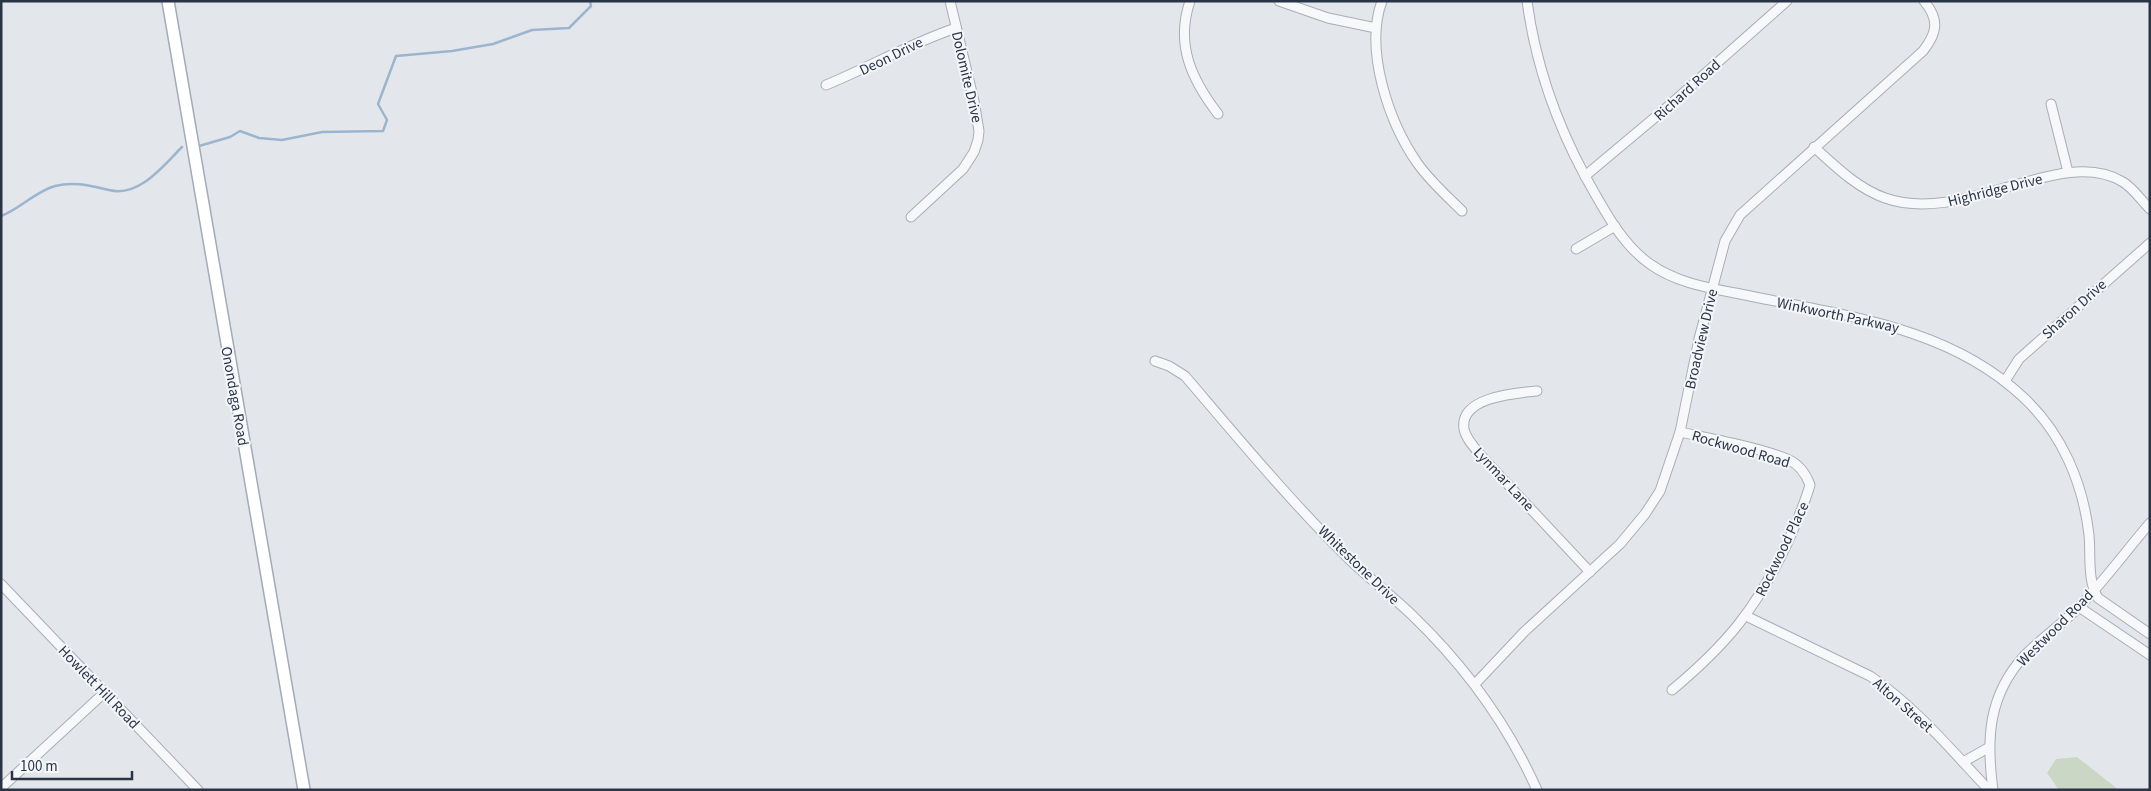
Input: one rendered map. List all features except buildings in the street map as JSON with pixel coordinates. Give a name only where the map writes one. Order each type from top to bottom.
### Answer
[{"type":"main road","name":"Onondaga Road","points":[[168,1],[304,790]]},
{"type":"street","name":"Dolomite Drive","points":[[911,217],[963,169],[974,152],[978,140],[979,131],[974,101],[950,1]]},
{"type":"street","points":[[1190,1],[1184,41],[1189,65],[1202,94],[1218,114]]},
{"type":"street","points":[[1279,1],[1328,18],[1376,28]]},
{"type":"street","points":[[1382,1],[1376,28],[1378,64],[1395,124],[1418,165],[1462,211]]},
{"type":"street","name":"Winkworth Parkway","points":[[1527,1],[1551,99],[1566,139],[1585,176],[1630,246],[1648,263],[1689,283],[1896,327],[1953,349],[1996,373],[2024,398],[2047,423],[2059,441],[2076,476],[2083,497],[2089,537],[2093,590]]},
{"type":"street","name":"Richard Road","points":[[1585,176],[1665,109],[1786,1]]},
{"type":"street","name":"Broadview Drive","points":[[1475,684],[1524,632],[1620,544],[1645,514],[1660,491],[1680,432],[1699,339],[1725,241],[1740,216],[1814,146],[1923,51],[1935,33],[1936,24],[1927,5]]},
{"type":"street","name":"Deon Drive","points":[[826,85],[860,71],[899,50],[956,28]]},
{"type":"street","points":[[2051,104],[2068,172]]},
{"type":"street","name":"Highridge Drive","points":[[1814,146],[1838,169],[1866,189],[1885,198],[1910,203],[1950,203],[2068,172],[2091,171],[2122,181],[2150,209]]},
{"type":"street","points":[[1576,249],[1616,226]]},
{"type":"street","name":"Sharon Drive","points":[[2005,381],[2019,359],[2150,242]]},
{"type":"street","name":"Whitestone Drive","points":[[1155,361],[1170,366],[1185,376],[1279,486],[1351,560],[1413,617],[1475,684],[1524,760],[1538,790]]},
{"type":"street","name":"Lynmar Lane","points":[[1537,391],[1513,394],[1477,404],[1469,411],[1465,419],[1464,428],[1470,442],[1484,459],[1590,572]]},
{"type":"street","name":"Rockwood Road","points":[[1680,432],[1727,442],[1787,459],[1800,468]]},
{"type":"street","name":"Rockwood Place","points":[[1672,690],[1699,667],[1746,616],[1769,582],[1807,496],[1810,485],[1800,468]]},
{"type":"street","name":"Westwood Road","points":[[1991,790],[1988,748],[1994,712],[2000,691],[2025,656],[2079,607],[2150,523]]},
{"type":"street","name":"Howlett Hill Road","points":[[1,584],[198,790]]},
{"type":"street","points":[[2093,590],[2098,598],[2150,634]]},
{"type":"street","points":[[2079,607],[2150,655]]},
{"type":"street","name":"Alton Street","points":[[1746,616],[1870,676],[1915,711],[1991,790]]},
{"type":"street","points":[[1,788],[104,693]]},
{"type":"street","points":[[1963,762],[1988,748]]},
{"type":"green space","points":[[2077,757],[2119,790],[2059,790],[2047,773],[2056,759]]},
{"type":"waterway","points":[[199,146],[230,137],[240,131],[259,138],[282,140],[322,132],[383,131],[387,120],[378,104],[396,56],[452,51],[493,44],[532,30],[569,28],[591,6],[590,1]]},
{"type":"waterway","points":[[1,216],[48,188],[55,186],[76,184],[109,190],[131,189],[141,185],[159,171],[182,147]]}]
